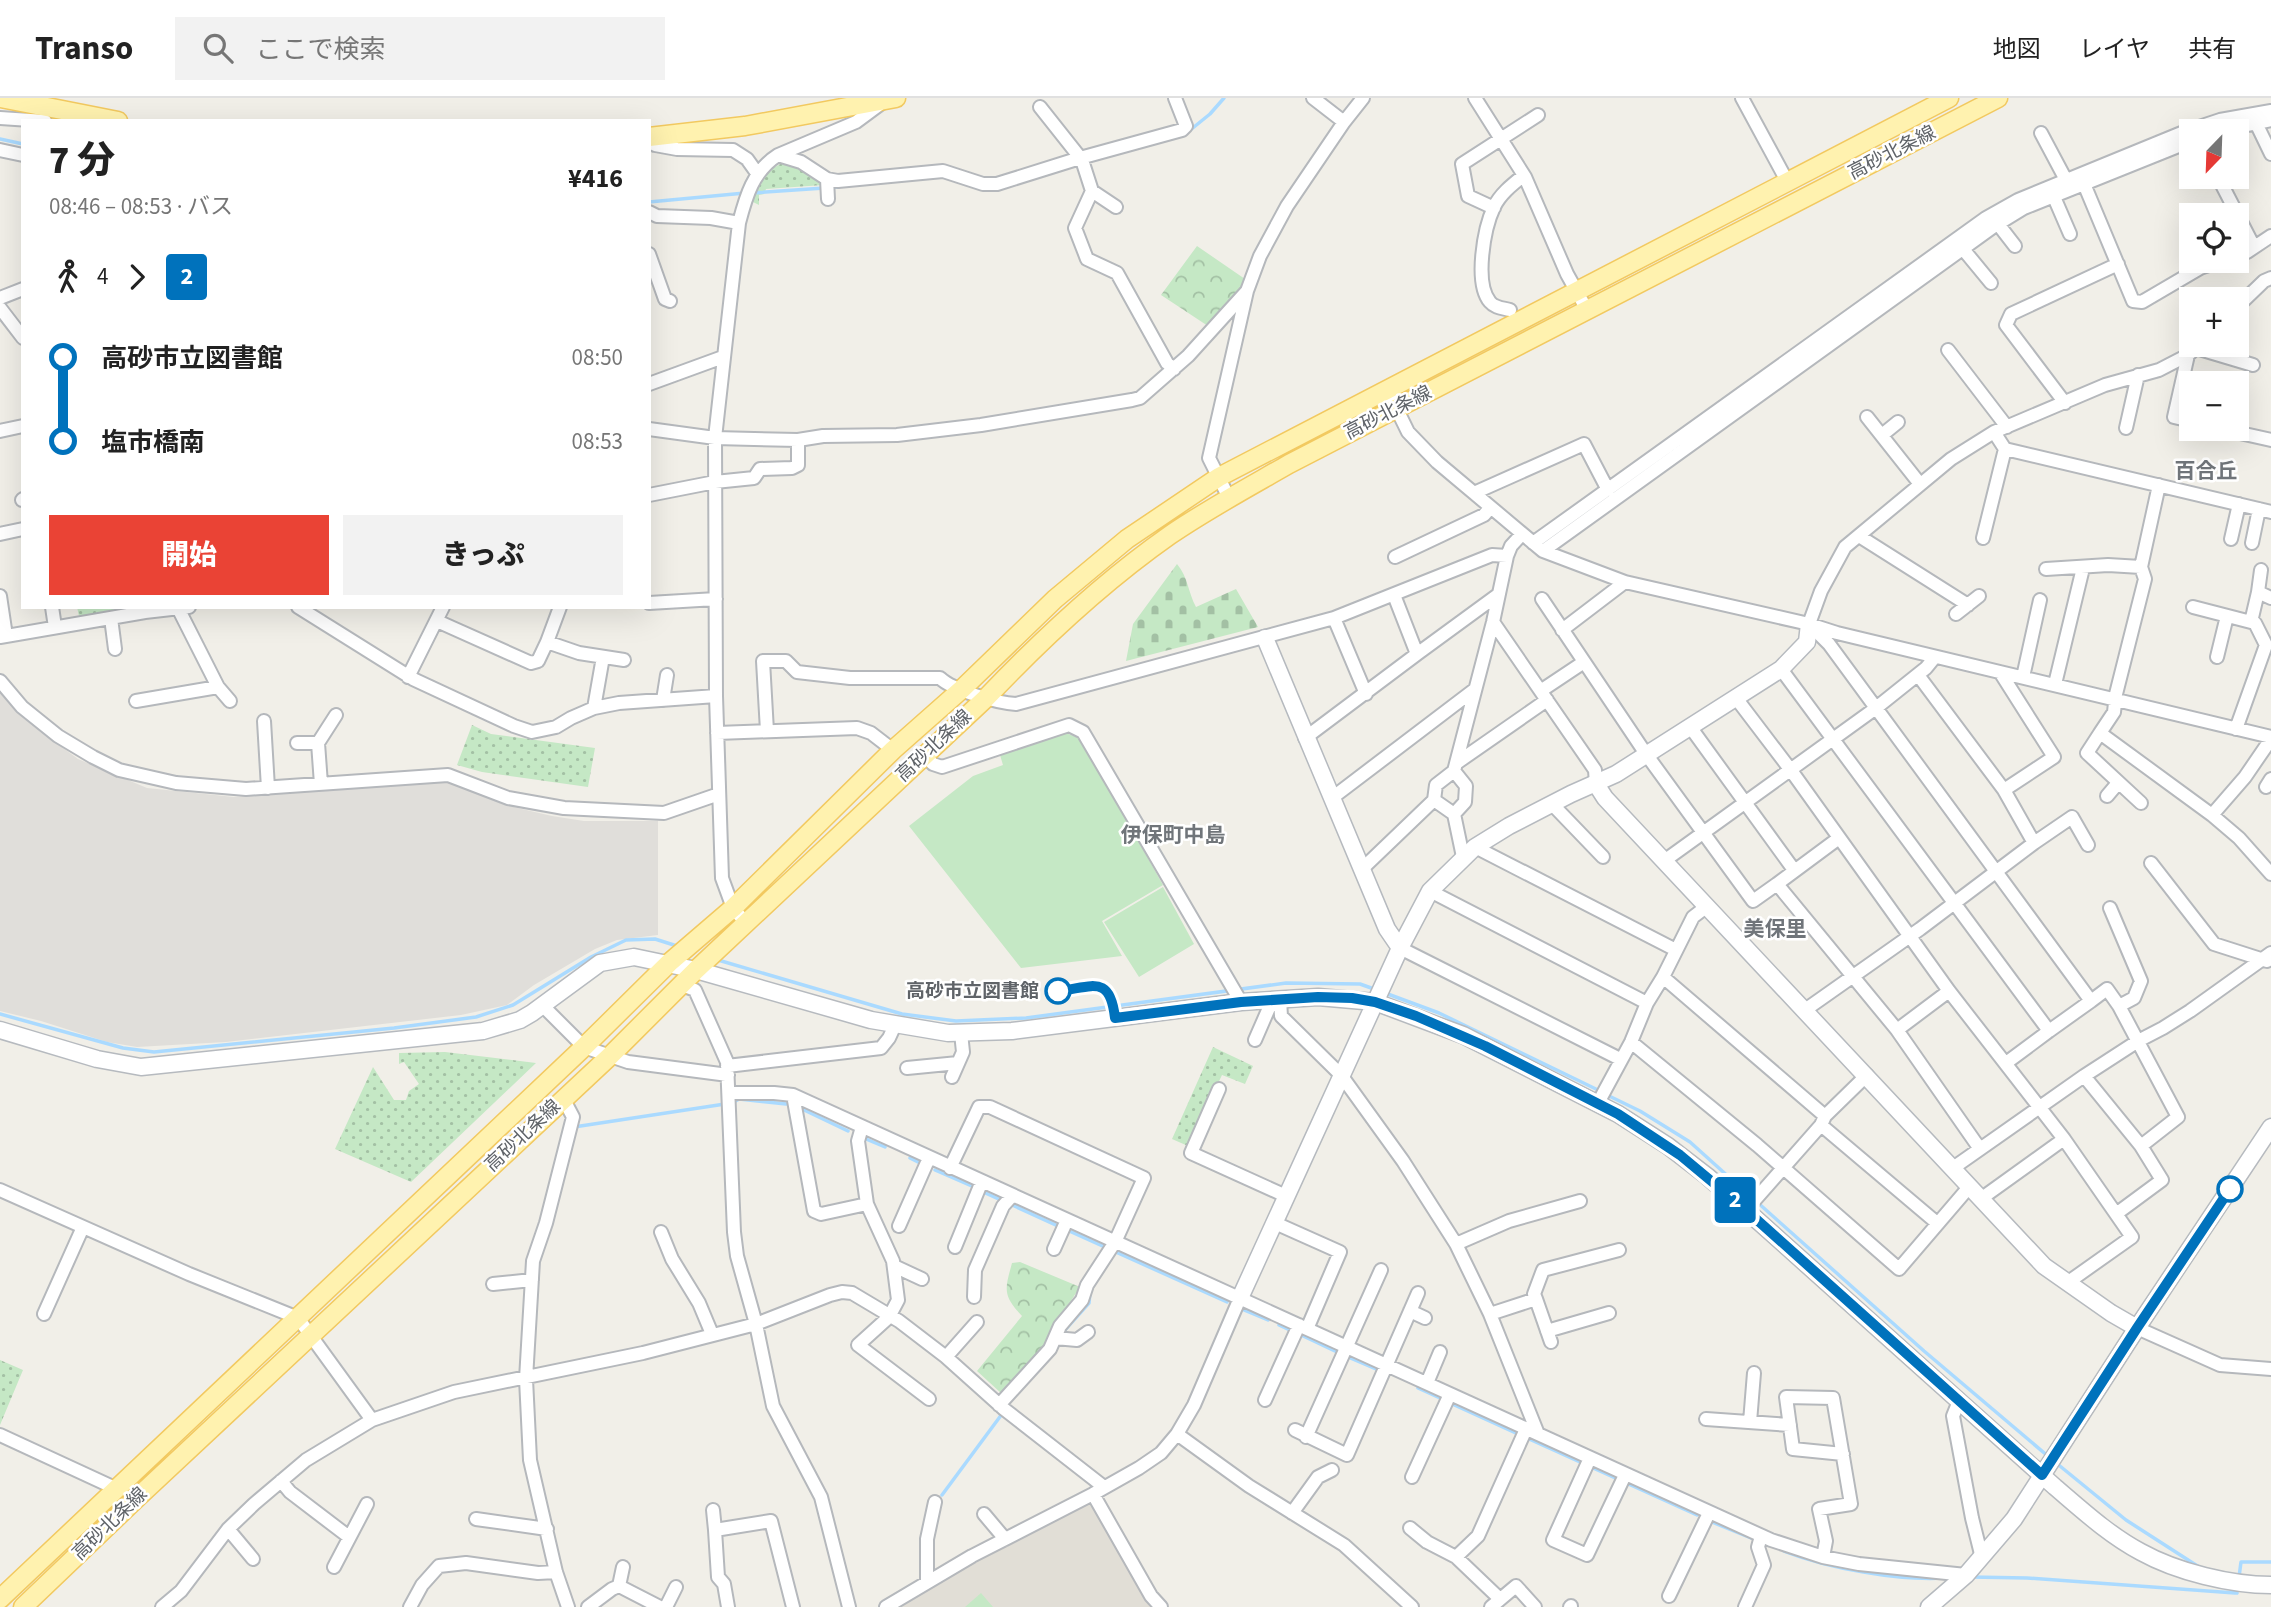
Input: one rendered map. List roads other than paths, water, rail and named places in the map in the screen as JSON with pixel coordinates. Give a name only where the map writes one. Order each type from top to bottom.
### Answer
[{"type":"main road","points":[[1,98],[79,118]]},
{"type":"main road","name":"高砂北条線","points":[[0,1599],[669,964],[733,908],[1023,628],[1096,563],[1158,517],[1219,478],[1949,98]]},
{"type":"main road","name":"高砂北条線","points":[[23,1607],[610,1056],[696,970],[986,698],[1023,659],[1121,573],[1169,536],[1229,498],[1998,98]]},
{"type":"main road","points":[[651,139],[745,126],[889,100]]},
{"type":"street","points":[[778,155],[801,162],[827,188],[838,181],[943,171],[983,184],[997,184],[1182,130],[1186,126],[1175,98]]},
{"type":"street","points":[[1314,98],[1344,122]]},
{"type":"street","points":[[1229,498],[1209,458],[1247,291],[1261,256],[1287,206],[1363,98]]},
{"type":"street","points":[[1475,98],[1523,176],[1567,274],[1587,310]]},
{"type":"street","points":[[1742,98],[1787,181]]},
{"type":"street","points":[[746,923],[733,908],[722,878],[716,696],[715,438],[739,223],[744,202],[757,173],[766,162],[856,122],[889,100]]},
{"type":"street","points":[[1040,107],[1083,161],[1092,191],[1116,207]]},
{"type":"street","points":[[1746,397],[2024,208],[2054,197],[2082,179],[2183,132],[2220,120],[2271,111]]},
{"type":"street","points":[[1494,208],[1468,196],[1462,164],[1538,115]]},
{"type":"street","points":[[0,118],[21,119]]},
{"type":"street","points":[[2249,125],[2271,120]]},
{"type":"street","points":[[2256,124],[2271,154]]},
{"type":"street","points":[[2041,133],[2066,180]]},
{"type":"street","points":[[651,141],[655,145],[677,149],[733,150],[747,159],[757,173]]},
{"type":"street","points":[[1538,547],[1651,467],[1986,218],[2018,200],[2066,180],[2082,179],[2179,145]]},
{"type":"street","points":[[0,150],[21,155]]},
{"type":"street","points":[[1510,310],[1491,303],[1485,289],[1482,272],[1483,247],[1494,208],[1523,176]]},
{"type":"street","points":[[2082,179],[2133,301],[2142,302],[2191,273]]},
{"type":"street","points":[[2224,189],[2254,247]]},
{"type":"street","points":[[1092,191],[1075,228],[1087,259],[1117,273],[1167,363],[1174,369]]},
{"type":"street","points":[[2054,197],[2070,234]]},
{"type":"street","points":[[652,215],[711,218],[739,223]]},
{"type":"street","points":[[1998,224],[2015,246]]},
{"type":"street","points":[[2249,250],[2271,236]]},
{"type":"street","points":[[1963,249],[1991,283]]},
{"type":"street","points":[[651,260],[665,299],[670,302]]},
{"type":"street","points":[[2065,403],[2006,325],[2011,314],[2118,264]]},
{"type":"street","points":[[2249,295],[2271,278]]},
{"type":"street","points":[[0,298],[21,290]]},
{"type":"street","points":[[651,429],[715,438],[798,440],[823,436],[897,435],[981,425],[1132,400],[1140,398],[1174,369],[1247,291]]},
{"type":"street","points":[[0,308],[21,335]]},
{"type":"street","points":[[1948,350],[2007,427]]},
{"type":"street","points":[[886,1607],[972,1556],[1139,1468],[1161,1453],[1177,1434],[1194,1405],[1400,948],[1430,891],[1469,852],[1552,804],[1596,785],[1781,669],[1807,642],[1810,624],[1830,571],[1845,547],[1951,458],[1994,432],[2105,385],[2160,370],[2181,357]]},
{"type":"street","points":[[2224,357],[2253,365]]},
{"type":"street","points":[[651,383],[723,358]]},
{"type":"street","points":[[2126,428],[2138,376]]},
{"type":"street","points":[[1387,389],[1408,432],[1437,462],[1538,547],[1625,582],[1810,624],[2271,738],[2245,777],[2212,815]]},
{"type":"street","points":[[2179,400],[2174,417],[2179,418]]},
{"type":"street","points":[[1867,417],[1920,484]]},
{"type":"street","points":[[1882,435],[1898,422]]},
{"type":"street","points":[[0,430],[21,426]]},
{"type":"street","points":[[1994,432],[2005,449],[2265,510],[2252,543]]},
{"type":"street","points":[[2249,435],[2271,440]]},
{"type":"street","points":[[651,495],[715,482],[754,478],[760,469],[792,468],[799,465],[798,440]]},
{"type":"street","points":[[1474,494],[1584,444],[1608,490]]},
{"type":"street","points":[[1983,538],[2005,449]]},
{"type":"street","points":[[1538,547],[1608,490],[1651,467]]},
{"type":"street","points":[[2141,803],[2087,753],[2114,712],[2116,694],[2145,579],[2141,567],[2159,485]]},
{"type":"street","points":[[2231,539],[2239,504]]},
{"type":"street","points":[[1395,557],[1484,515],[1490,508]]},
{"type":"street","points":[[0,534],[21,529]]},
{"type":"street","points":[[1454,814],[1465,803],[1466,786],[1456,767],[1474,690],[1493,622],[1507,556],[1511,545],[1522,534]]},
{"type":"street","points":[[1859,536],[1968,605]]},
{"type":"street","points":[[767,731],[763,661],[786,661],[797,672],[850,678],[940,678],[947,685],[998,703],[1016,704],[1334,618],[1492,555],[1507,556]]},
{"type":"street","points":[[2046,569],[2108,565],[2141,567]]},
{"type":"street","points":[[2055,684],[2083,568]]},
{"type":"street","points":[[2251,622],[2261,570]]},
{"type":"street","points":[[1562,630],[1625,582]]},
{"type":"street","points":[[2258,592],[2271,598]]},
{"type":"street","points":[[1394,594],[1418,654]]},
{"type":"street","points":[[1305,738],[1499,594]]},
{"type":"street","points":[[0,596],[3,636],[174,609]]},
{"type":"street","points":[[1956,614],[1979,596]]},
{"type":"street","points":[[1542,599],[1646,754],[1753,901],[1839,838]]},
{"type":"street","points":[[651,603],[716,600]]},
{"type":"street","points":[[2023,677],[2040,600]]},
{"type":"street","points":[[2193,607],[2255,623],[2266,645],[2236,729]]},
{"type":"street","points":[[52,609],[55,627]]},
{"type":"street","points":[[184,609],[218,687],[230,701]]},
{"type":"street","points":[[301,609],[408,677],[532,732],[556,727],[594,708],[619,703],[716,696]]},
{"type":"street","points":[[408,677],[442,609]]},
{"type":"street","points":[[437,621],[531,663],[538,661],[560,609]]},
{"type":"street","points":[[2217,657],[2227,616]]},
{"type":"street","points":[[111,618],[116,649]]},
{"type":"street","points":[[1334,618],[1366,694]]},
{"type":"street","points":[[1493,622],[1594,770],[1596,785],[1605,798],[1867,1074],[2044,1266],[2137,1328],[2220,1365],[2271,1369]]},
{"type":"street","points":[[1810,624],[1829,644],[2091,1000]]},
{"type":"street","points":[[1265,638],[1387,929],[1400,948],[1620,1059]]},
{"type":"street","points":[[547,642],[579,653],[624,660]]},
{"type":"street","points":[[594,708],[603,657]]},
{"type":"street","points":[[1664,861],[1876,708],[1936,657]]},
{"type":"street","points":[[1362,869],[1434,800],[1436,785],[1584,662]]},
{"type":"street","points":[[1781,669],[2049,1031]]},
{"type":"street","points":[[2000,672],[2054,758],[2004,790]]},
{"type":"street","points":[[663,700],[667,675]]},
{"type":"street","points":[[1918,675],[2004,790],[2034,843]]},
{"type":"street","points":[[0,681],[22,707],[58,736],[119,770],[206,787],[268,788],[448,775],[509,798],[564,808],[664,813],[719,794]]},
{"type":"street","points":[[136,701],[155,703],[218,687]]},
{"type":"street","points":[[1332,798],[1474,690]]},
{"type":"street","points":[[1736,698],[1950,991],[2064,1139],[2132,1237],[2067,1283]]},
{"type":"street","points":[[321,784],[318,743],[336,715]]},
{"type":"street","points":[[264,721],[268,788]]},
{"type":"street","points":[[924,755],[933,764],[942,767],[1069,725],[1083,732],[1241,1002]]},
{"type":"street","points":[[1691,727],[1794,870]]},
{"type":"street","points":[[717,733],[856,728],[871,733],[894,750]]},
{"type":"street","points":[[2100,733],[2212,815],[2239,838],[2271,874]]},
{"type":"street","points":[[297,743],[318,743]]},
{"type":"street","points":[[2107,796],[2118,783]]},
{"type":"street","points":[[1434,800],[1454,814],[1469,852],[1675,950]]},
{"type":"street","points":[[1552,804],[1603,857]]},
{"type":"street","points":[[1805,1010],[2072,817],[2088,845]]},
{"type":"street","points":[[1592,846],[1603,837]]},
{"type":"street","points":[[2151,863],[2214,944],[2268,958]]},
{"type":"street","points":[[1777,884],[1897,1031],[1980,1149]]},
{"type":"street","points":[[1430,891],[1647,1003]]},
{"type":"street","points":[[1598,1103],[1692,917],[1706,907]]},
{"type":"street","points":[[2110,908],[2141,981],[2134,998],[2119,1006]]},
{"type":"street","points":[[0,1030],[97,1059],[125,1065],[157,1067],[483,1031],[520,1020],[600,963],[634,957],[696,970],[895,1025],[961,1033],[1012,1031],[1241,1002],[1318,997],[1375,1002],[1463,1035],[1598,1103],[1668,1146],[1746,1210],[2100,1525],[2142,1553],[2197,1574],[2245,1585],[2271,1585]]},
{"type":"street","points":[[1954,1168],[2084,1076],[2137,1041],[2190,1012],[2268,958]]},
{"type":"street","points":[[1663,977],[1937,1223]]},
{"type":"street","points":[[682,985],[695,990],[727,1071],[737,1256],[756,1324],[773,1406],[821,1497],[849,1607]]},
{"type":"street","points":[[2006,1063],[2107,989],[2119,1006],[2178,1117],[2141,1146]]},
{"type":"street","points":[[1897,1031],[1950,991]]},
{"type":"street","points":[[1255,1040],[1276,1000]]},
{"type":"street","points":[[1276,1000],[1280,1016],[1341,1075],[1403,1161],[1456,1244],[1490,1314],[1532,1431],[1478,1536],[1455,1557]]},
{"type":"street","points":[[543,1006],[584,1047],[628,1062],[727,1071],[881,1048],[895,1025]]},
{"type":"street","points":[[953,1077],[963,1052],[961,1033]]},
{"type":"street","points":[[1631,1042],[1899,1269],[1970,1186]]},
{"type":"street","points":[[907,1068],[958,1063]]},
{"type":"street","points":[[1746,1210],[1867,1074]]},
{"type":"street","points":[[2084,1076],[2141,1146],[2162,1180],[2116,1214]]},
{"type":"street","points":[[1219,1089],[1191,1153],[1286,1196]]},
{"type":"street","points":[[729,1093],[774,1093],[927,1164],[950,1168],[1007,1201],[1067,1220],[1240,1298],[1299,1330],[1346,1346],[1591,1458],[1707,1518],[1823,1557],[1859,1564],[1966,1575]]},
{"type":"street","points":[[563,1098],[573,1117],[536,1252],[531,1280],[526,1379],[530,1460],[556,1572],[568,1607]]},
{"type":"street","points":[[794,1102],[814,1211],[821,1214],[867,1204]]},
{"type":"street","points":[[950,1168],[979,1107],[990,1107],[1144,1178],[1115,1242],[1087,1285],[1082,1300],[1060,1326],[1051,1349],[999,1405]]},
{"type":"street","points":[[1929,1607],[1966,1575],[2014,1519],[2271,1127]]},
{"type":"street","points":[[860,1133],[867,1204],[882,1233],[894,1266],[898,1300],[889,1317],[858,1345],[929,1399]]},
{"type":"street","points":[[1982,1198],[2064,1139]]},
{"type":"street","points":[[899,1226],[927,1164]]},
{"type":"street","points":[[955,1247],[980,1187]]},
{"type":"street","points":[[0,1190],[298,1318],[372,1420]]},
{"type":"street","points":[[1546,1194],[1550,1209]]},
{"type":"street","points":[[974,1297],[975,1270],[1007,1201]]},
{"type":"street","points":[[1456,1244],[1509,1221],[1580,1201]]},
{"type":"street","points":[[1054,1249],[1067,1220]]},
{"type":"street","points":[[1265,1400],[1340,1252],[1275,1223]]},
{"type":"street","points":[[44,1314],[83,1227]]},
{"type":"street","points":[[661,1232],[675,1265],[699,1303],[712,1334]]},
{"type":"street","points":[[1538,1255],[1543,1270],[1534,1294],[1549,1337],[1603,1320]]},
{"type":"street","points":[[1543,1270],[1614,1255]]},
{"type":"street","points":[[894,1266],[922,1279]]},
{"type":"street","points":[[1381,1270],[1367,1289],[1346,1346],[1300,1433],[1347,1455],[1418,1293]]},
{"type":"street","points":[[493,1284],[531,1280]]},
{"type":"street","points":[[162,1607],[181,1591],[228,1529],[281,1481],[306,1460],[372,1420],[454,1392],[643,1353],[756,1324],[842,1292],[861,1297],[899,1321],[946,1357],[1099,1491],[1151,1597],[1161,1607]]},
{"type":"street","points":[[1490,1314],[1536,1299]]},
{"type":"street","points":[[1410,1311],[1425,1318]]},
{"type":"street","points":[[946,1357],[978,1322]]},
{"type":"street","points":[[1055,1338],[1077,1340],[1088,1332]]},
{"type":"street","points":[[1427,1383],[1440,1352]]},
{"type":"street","points":[[1750,1422],[1754,1373]]},
{"type":"street","points":[[1412,1477],[1450,1394]]},
{"type":"street","points":[[1823,1557],[1826,1541],[1819,1509],[1851,1504],[1843,1454],[1833,1398],[1786,1397],[1793,1449],[1843,1454]]},
{"type":"street","points":[[1959,1401],[1953,1416],[1982,1558]]},
{"type":"street","points":[[1706,1419],[1790,1425]]},
{"type":"street","points":[[1177,1434],[1249,1486],[1344,1545],[1412,1607]]},
{"type":"street","points":[[0,1435],[117,1489]]},
{"type":"street","points":[[1591,1458],[1553,1540],[1587,1555],[1625,1475]]},
{"type":"street","points":[[1292,1513],[1318,1478],[1332,1470]]},
{"type":"street","points":[[281,1481],[290,1493],[349,1536]]},
{"type":"street","points":[[927,1582],[928,1539],[935,1502]]},
{"type":"street","points":[[334,1567],[367,1504]]},
{"type":"street","points":[[713,1510],[718,1577],[724,1584],[728,1607]]},
{"type":"street","points":[[984,1514],[1006,1539]]},
{"type":"street","points":[[1669,1589],[1707,1518]]},
{"type":"street","points":[[476,1519],[547,1529]]},
{"type":"street","points":[[715,1530],[771,1521],[793,1607]]},
{"type":"street","points":[[1410,1528],[1427,1542],[1455,1557],[1496,1603],[1516,1586],[1535,1607]]},
{"type":"street","points":[[228,1529],[253,1559]]},
{"type":"street","points":[[1745,1607],[1765,1564],[1758,1547],[1761,1536]]},
{"type":"street","points":[[410,1607],[422,1585],[439,1566],[466,1563],[538,1573],[556,1572]]},
{"type":"street","points":[[619,1586],[623,1567]]},
{"type":"street","points":[[588,1607],[619,1586],[660,1607]]},
{"type":"street","points":[[666,1607],[676,1587]]},
{"type":"waterway","points":[[1189,131],[1224,98]]},
{"type":"waterway","points":[[0,139],[21,144]]},
{"type":"waterway","points":[[752,193],[839,187]]},
{"type":"waterway","points":[[651,202],[745,193]]},
{"type":"waterway","points":[[0,1014],[123,1048],[154,1052],[394,1028],[476,1017],[513,1005],[591,957],[626,940],[655,939],[677,946]]},
{"type":"waterway","points":[[718,960],[902,1014],[956,1021],[1026,1018],[1286,983],[1360,984],[1374,989]]},
{"type":"waterway","points":[[1385,993],[1439,1013],[1600,1091]]},
{"type":"waterway","points":[[1607,1095],[1640,1111],[1690,1142],[1751,1197]]},
{"type":"waterway","points":[[732,1103],[739,1099],[786,1104]]},
{"type":"waterway","points":[[574,1127],[725,1104]]},
{"type":"waterway","points":[[802,1109],[848,1131]]},
{"type":"waterway","points":[[866,1139],[885,1147]]},
{"type":"waterway","points":[[910,1158],[918,1162]]},
{"type":"waterway","points":[[935,1170],[974,1187]]},
{"type":"waterway","points":[[981,1191],[1003,1201]]},
{"type":"waterway","points":[[1757,1202],[1924,1351],[2049,1457]]},
{"type":"waterway","points":[[1010,1204],[1060,1227]]},
{"type":"waterway","points":[[1067,1230],[1227,1302]]},
{"type":"waterway","points":[[1064,1331],[1089,1303],[1090,1292]]},
{"type":"waterway","points":[[1244,1310],[1268,1320]]},
{"type":"waterway","points":[[1279,1325],[1292,1331]]},
{"type":"waterway","points":[[1299,1334],[1337,1352]]},
{"type":"waterway","points":[[1348,1357],[1376,1369]]},
{"type":"waterway","points":[[1418,1388],[1440,1398]]},
{"type":"waterway","points":[[1450,1403],[1697,1515]]},
{"type":"waterway","points":[[942,1495],[1002,1414]]},
{"type":"waterway","points":[[2055,1462],[2126,1520],[2199,1567]]},
{"type":"waterway","points":[[1712,1522],[1751,1538]]},
{"type":"waterway","points":[[1784,1551],[1863,1572],[1945,1578]]},
{"type":"waterway","points":[[2239,1577],[2241,1562],[2271,1562]]},
{"type":"waterway","points":[[1970,1577],[2027,1578],[2235,1593]]},
{"type":"waterway","points":[[2228,1587],[2237,1593]]},
{"type":"place","name":"高砂市立図書館","points":[[1058,991]]},
{"type":"district","name":"百合丘","points":[[2206,471]]},
{"type":"district","name":"伊保町中島","points":[[1173,835]]},
{"type":"district","name":"美保里","points":[[1775,929]]}]
